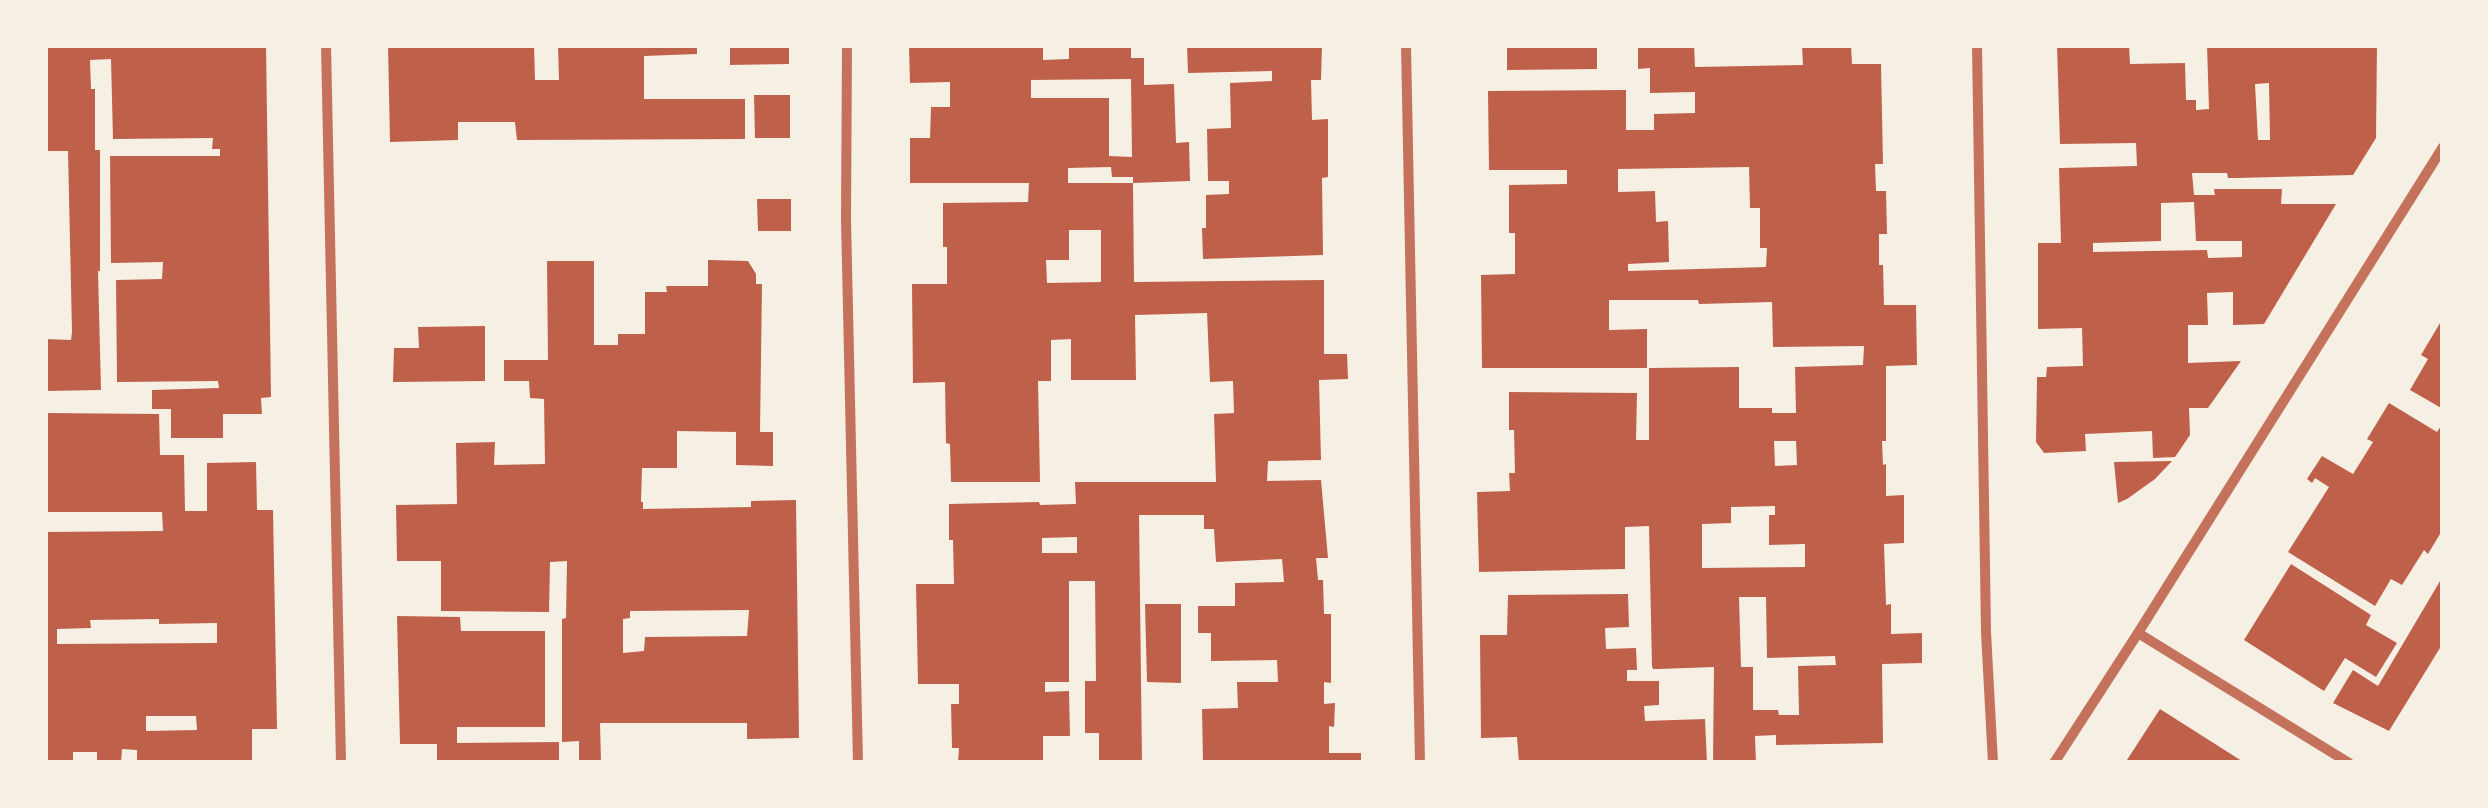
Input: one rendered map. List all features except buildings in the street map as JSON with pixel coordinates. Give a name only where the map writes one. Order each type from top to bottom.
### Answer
[{"type":"street","points":[[326,45],[341,763]]},
{"type":"street","points":[[847,45],[846,219],[858,763]]},
{"type":"street","points":[[1406,45],[1420,763]]},
{"type":"street","points":[[1977,45],[1986,632],[1993,763]]},
{"type":"street","points":[[2054,763],[2443,147]]},
{"type":"street","points":[[2138,633],[2350,763]]}]
